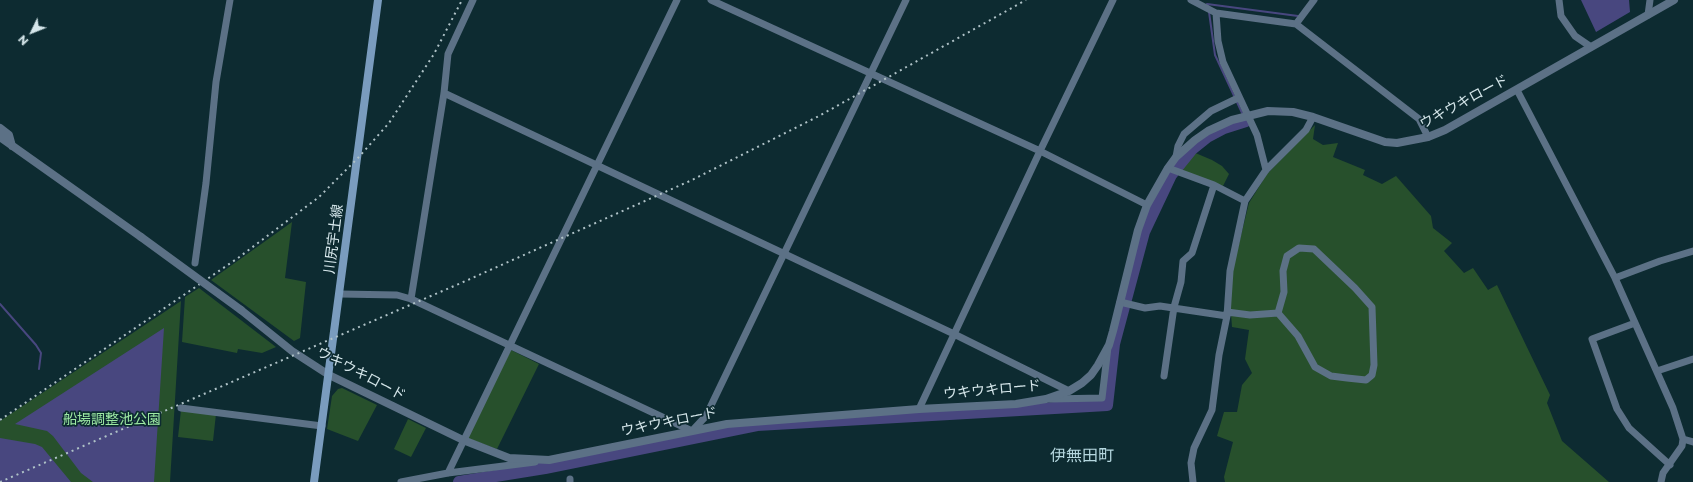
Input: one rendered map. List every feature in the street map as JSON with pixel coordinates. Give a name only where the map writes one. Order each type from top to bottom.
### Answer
[{"type":"main road","name":"川尻宇土線","points":[[314,482],[330,375],[378,0]]},
{"type":"street","points":[[195,263],[216,82],[230,0]]},
{"type":"street","points":[[411,299],[444,93],[448,54],[473,0]]},
{"type":"street","points":[[448,473],[677,0]]},
{"type":"street","points":[[712,0],[1040,151],[1147,205]]},
{"type":"street","points":[[340,294],[397,295],[411,299],[510,347],[692,431],[706,416],[785,255],[906,0]]},
{"type":"street","points":[[919,409],[1040,151],[1113,0]]},
{"type":"street","points":[[1191,0],[1216,13],[1296,24],[1418,119],[1428,138]]},
{"type":"street","points":[[1296,24],[1314,0]]},
{"type":"street","points":[[1559,0],[1561,16],[1575,36],[1590,47]]},
{"type":"street","points":[[1648,15],[1650,0]]},
{"type":"street","name":"ウキウキロード","points":[[0,137],[241,310],[292,352],[330,375],[463,440],[509,458],[549,460],[727,424],[919,409],[1016,404],[1046,400],[1069,391],[1091,375],[1108,345],[1138,230],[1147,205],[1176,157],[1195,140],[1208,131],[1232,120],[1268,111],[1293,112],[1313,117],[1385,142],[1397,143],[1428,138],[1445,130],[1674,0]]},
{"type":"street","points":[[1216,13],[1218,40],[1223,62],[1238,98],[1257,135],[1266,170]]},
{"type":"street","points":[[1516,90],[1615,278],[1674,408],[1683,439],[1682,446],[1663,473],[1661,482]]},
{"type":"street","points":[[444,93],[954,334],[1069,391]]},
{"type":"street","points":[[1176,157],[1178,146],[1184,134],[1211,111],[1238,98]]},
{"type":"street","points":[[1193,482],[1191,463],[1194,448],[1212,410],[1219,355],[1227,314],[1230,270],[1246,201],[1266,170],[1306,130],[1313,117]]},
{"type":"street","points":[[0,128],[8,135],[12,146]]},
{"type":"street","points":[[1168,168],[1214,185],[1246,201]]},
{"type":"street","points":[[1164,376],[1177,289],[1181,282],[1184,262],[1192,253],[1214,185]]},
{"type":"street","points":[[1299,248],[1314,248],[1372,307],[1374,365],[1372,375],[1366,380],[1331,376],[1315,367],[1298,336],[1278,313],[1284,292],[1283,271],[1287,256],[1299,248]]},
{"type":"street","points":[[1615,278],[1647,265],[1693,251]]},
{"type":"street","points":[[1120,302],[1145,308],[1160,306],[1174,307],[1227,314],[1250,315],[1278,313]]},
{"type":"street","points":[[1636,323],[1592,339],[1617,409],[1629,428],[1670,464]]},
{"type":"street","points":[[1046,400],[1102,398],[1108,345]]},
{"type":"street","points":[[1657,371],[1693,359]]},
{"type":"street","points":[[181,408],[322,426]]},
{"type":"street","points":[[1683,439],[1693,442]]},
{"type":"street","points":[[401,482],[448,473],[549,460]]},
{"type":"green space","points":[[1315,125],[1313,139],[1323,145],[1338,143],[1333,157],[1365,170],[1363,175],[1382,184],[1396,176],[1431,216],[1433,228],[1452,243],[1444,251],[1464,273],[1473,268],[1488,290],[1497,285],[1550,395],[1547,403],[1562,441],[1609,482],[1225,482],[1224,477],[1233,442],[1217,436],[1224,412],[1237,412],[1242,385],[1252,373],[1245,359],[1249,330],[1232,327],[1230,301],[1233,268],[1249,203],[1267,174]]},
{"type":"green space","points":[[1193,152],[1222,166],[1229,174],[1223,186],[1174,167],[1186,154]]},
{"type":"green space","points":[[292,222],[285,278],[306,282],[300,338],[294,341],[211,280]]},
{"type":"green space","points":[[199,288],[276,347],[262,353],[238,349],[237,353],[182,342],[185,297]]},
{"type":"green space","name":"船場調整池公園","points":[[181,301],[170,482],[0,482],[0,421]]},
{"type":"green space","points":[[511,350],[539,364],[497,449],[467,438]]},
{"type":"green space","points":[[342,388],[377,405],[358,441],[327,429],[332,396],[338,389]]},
{"type":"green space","points":[[181,410],[216,414],[213,441],[178,437]]},
{"type":"green space","points":[[408,419],[426,428],[411,457],[394,449]]},
{"type":"shaded area","points":[[1581,0],[1629,0],[1630,12],[1596,32]]},
{"type":"shaded area","points":[[164,328],[154,482],[93,482],[81,473],[53,436],[47,431],[15,424]]},
{"type":"shaded area","points":[[0,438],[35,444],[42,447],[71,482],[0,482]]},
{"type":"waterway","points":[[1208,5],[1207,4],[1298,16]]},
{"type":"waterway","points":[[1209,12],[1215,55],[1243,115]]},
{"type":"waterway","points":[[459,482],[545,468],[757,425],[1107,405],[1114,344],[1144,232],[1171,175],[1192,149],[1207,137],[1224,128],[1246,121]]},
{"type":"waterway","points":[[0,304],[36,345],[41,353],[39,369]]},
{"type":"railway","points":[[0,420],[238,258],[319,197],[357,159],[389,123],[434,54],[462,0]]},
{"type":"railway","points":[[0,482],[461,283],[692,180],[819,116],[1026,0]]},
{"type":"district","name":"伊無田町","points":[[1082,456]]}]
